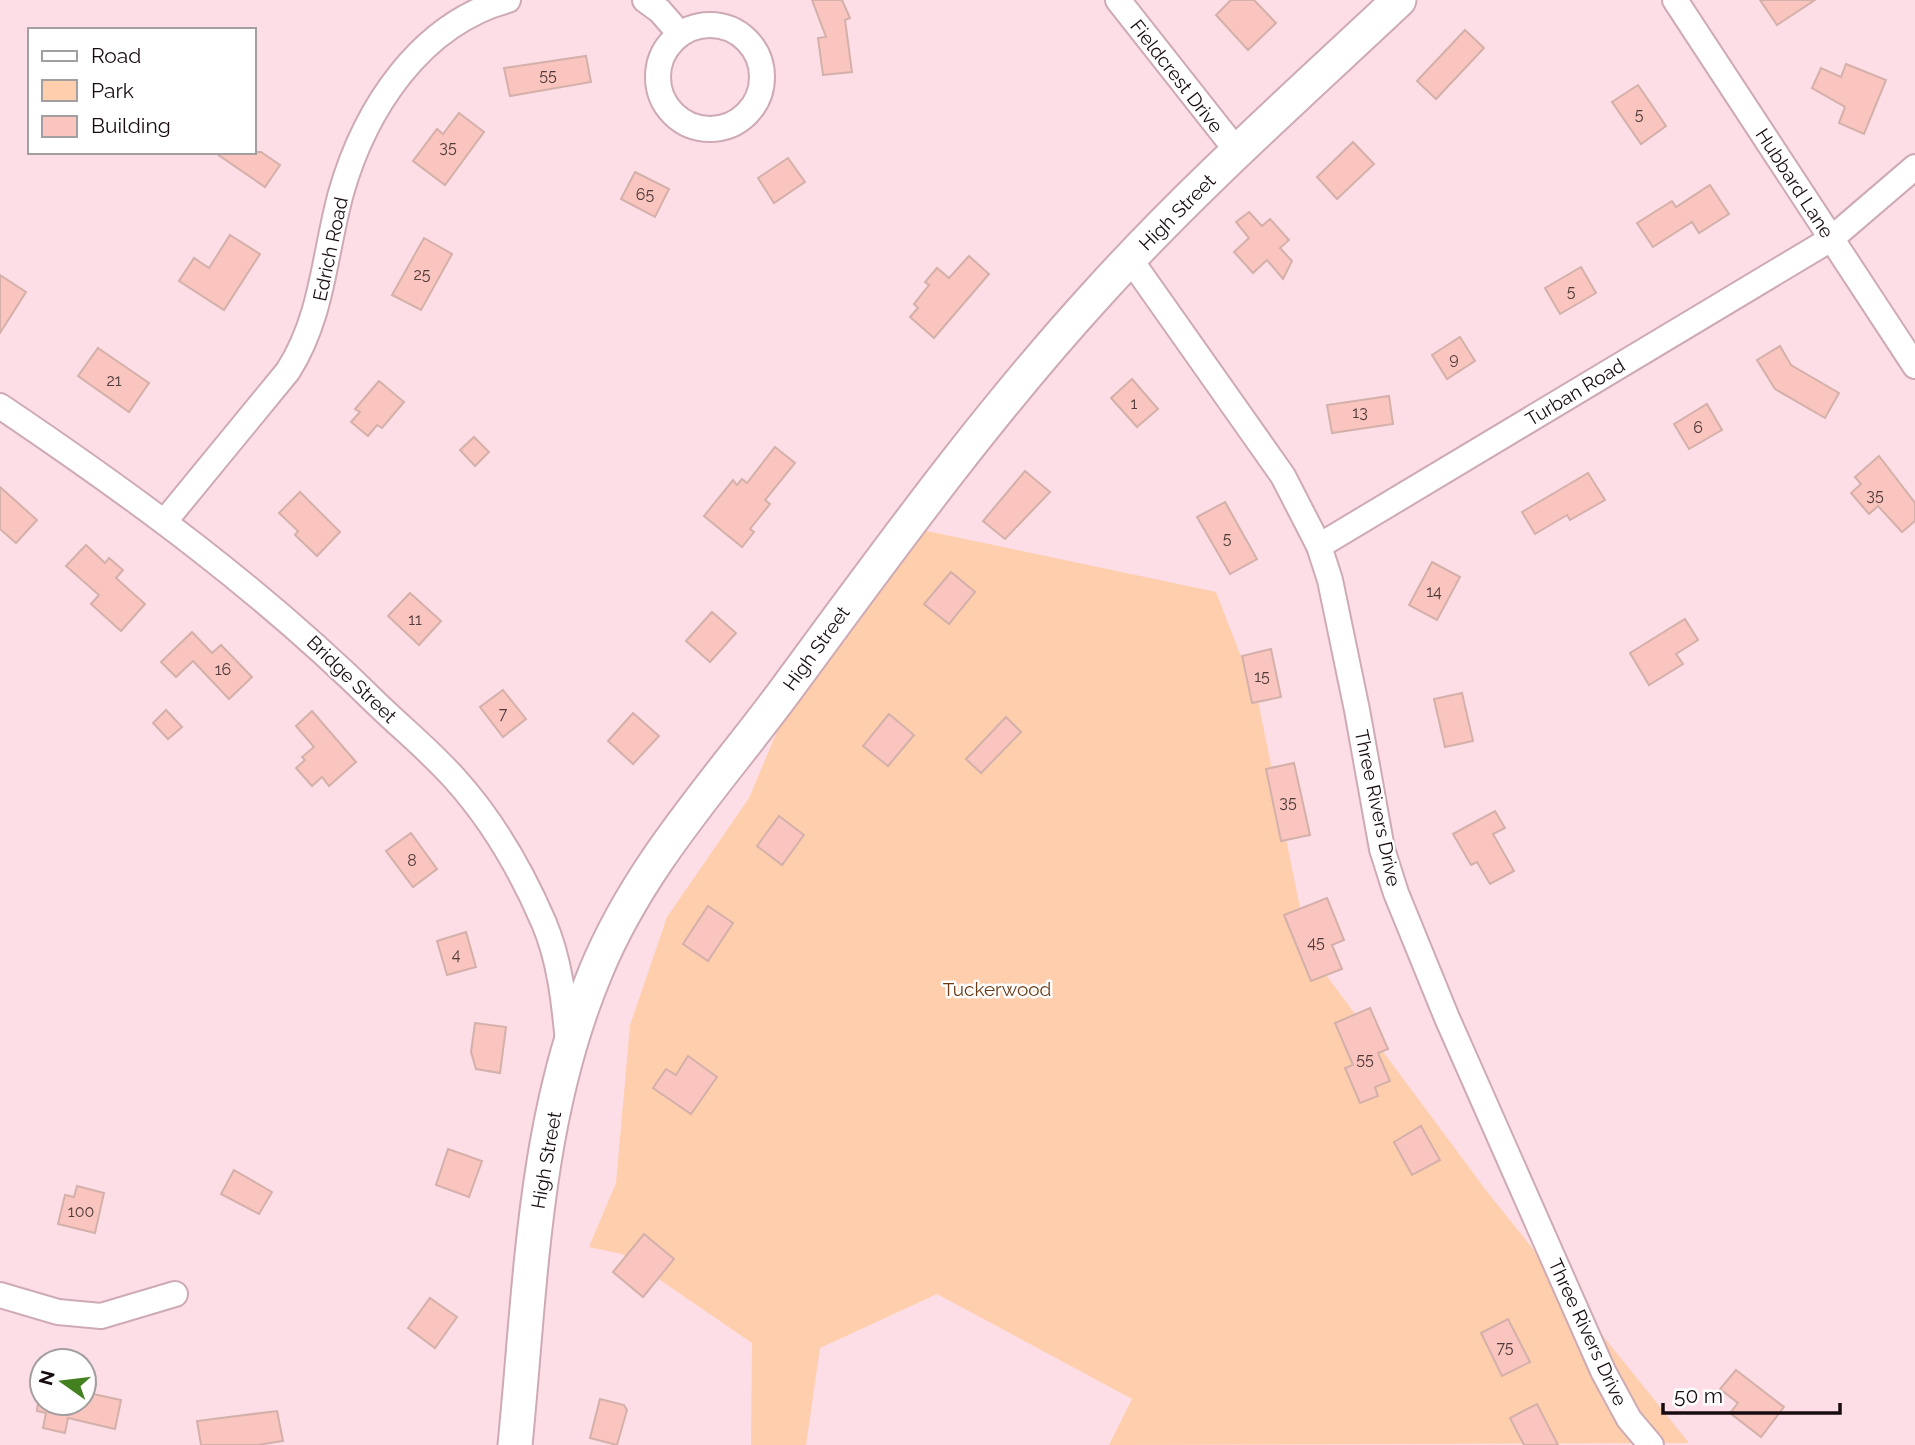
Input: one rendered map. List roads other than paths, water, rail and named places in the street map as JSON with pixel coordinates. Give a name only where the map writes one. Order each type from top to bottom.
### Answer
[{"type":"street","name":"Edrich Road","points":[[165,521],[288,371],[305,345],[314,320],[342,192],[361,142],[387,93],[423,48],[440,33],[481,10],[508,0]]},
{"type":"street","points":[[645,0],[660,11],[680,34]]},
{"type":"street","name":"Fieldcrest Drive","points":[[1118,0],[1237,152]]},
{"type":"street","name":"High Street","points":[[515,1445],[536,1213],[552,1122],[586,999],[607,946],[633,897],[673,835],[771,710],[964,451],[1042,357],[1130,259],[1237,152],[1399,0]]},
{"type":"street","name":"Hubbard Lane","points":[[1675,0],[1915,366]]},
{"type":"street","points":[[704,24],[716,24],[728,27],[749,41],[757,52],[763,76],[757,100],[740,119],[719,128],[696,127],[685,122],[667,107],[659,85],[660,62],[664,51],[680,34],[704,24]]},
{"type":"street","name":"Turban Road","points":[[1320,546],[1831,239],[1915,167]]},
{"type":"street","name":"Three Rivers Drive","points":[[1130,259],[1283,477],[1320,546],[1355,696],[1382,849],[1396,893],[1447,1018],[1603,1371],[1629,1419],[1651,1445]]},
{"type":"street","name":"Bridge Street","points":[[0,406],[226,567],[305,634],[436,758],[477,806],[512,860],[544,923],[562,988],[569,1053]]},
{"type":"street","points":[[0,1295],[58,1312],[101,1316],[174,1294]]},
{"type":"park label","name":"Tuckerwood","points":[[997,989]]}]
